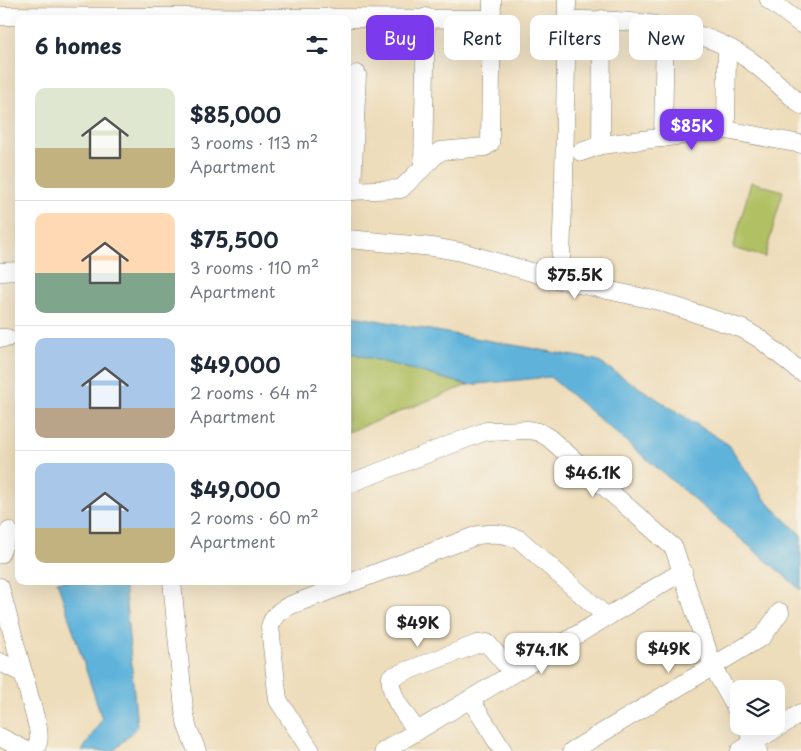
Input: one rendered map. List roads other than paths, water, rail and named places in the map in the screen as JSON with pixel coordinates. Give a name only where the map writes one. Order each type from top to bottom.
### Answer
[{"type":"street","points":[[492,0],[492,15]]},
{"type":"street","points":[[560,280],[564,182],[567,0]]},
{"type":"street","points":[[770,0],[801,24]]},
{"type":"street","points":[[0,16],[15,16]]},
{"type":"street","points":[[351,17],[366,17]]},
{"type":"street","points":[[703,38],[748,59],[801,105]]},
{"type":"street","points":[[726,130],[727,48]]},
{"type":"street","points":[[423,167],[425,60]]},
{"type":"street","points":[[351,191],[401,189],[440,151],[485,147],[490,143],[491,60]]},
{"type":"street","points":[[602,60],[602,145]]},
{"type":"street","points":[[663,138],[664,60]]},
{"type":"street","points":[[351,156],[353,85]]},
{"type":"street","points":[[581,152],[602,145],[726,130],[801,144]]},
{"type":"street","points":[[351,240],[433,247],[461,252],[560,280],[659,301],[732,324],[760,339],[801,372]]},
{"type":"street","points":[[0,272],[15,271]]},
{"type":"street","points":[[351,483],[486,431],[528,430],[539,432],[549,438],[674,548],[683,571],[712,667],[730,698]]},
{"type":"street","points":[[0,554],[9,531]]},
{"type":"street","points":[[351,583],[478,535],[506,534],[519,539],[607,617]]},
{"type":"street","points":[[384,751],[683,571]]},
{"type":"street","points":[[172,585],[184,710],[187,726],[197,751]]},
{"type":"street","points":[[310,751],[278,700],[270,627],[272,618],[280,610],[344,585]]},
{"type":"street","points":[[1,587],[40,737],[33,751]]},
{"type":"street","points":[[572,751],[763,636],[780,612]]},
{"type":"street","points":[[417,731],[394,696],[390,686],[392,677],[477,644],[487,643],[513,673]]},
{"type":"street","points":[[0,662],[24,674]]},
{"type":"street","points":[[470,699],[503,751]]},
{"type":"street","points":[[748,735],[751,748],[801,713]]},
{"type":"street","points":[[0,737],[27,751]]},
{"type":"water","points":[[351,316],[596,360],[729,445],[767,502],[801,535],[801,590],[550,377],[468,385],[351,353]]},
{"type":"water","points":[[58,585],[124,585],[137,727],[114,751],[82,751],[102,719]]}]
